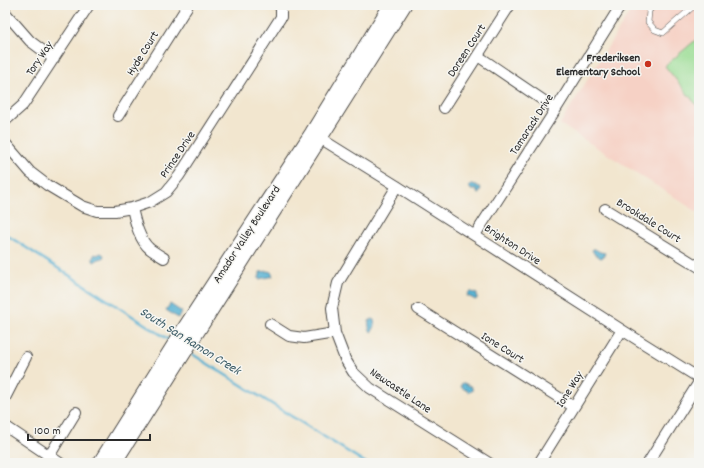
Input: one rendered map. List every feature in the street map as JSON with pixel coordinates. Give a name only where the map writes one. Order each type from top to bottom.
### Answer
[{"type":"street","name":"Tory Way","points":[[5,121],[23,105],[89,5]]},
{"type":"street","name":"Hyde Court","points":[[118,116],[188,5]]},
{"type":"street","points":[[316,136],[344,90],[343,84],[391,5]]},
{"type":"street","name":"Amador Valley Boulevard","points":[[100,463],[119,444],[316,136],[404,5]]},
{"type":"street","name":"Doreen Court","points":[[444,108],[510,5]]},
{"type":"street","name":"Tamarack Drive","points":[[475,235],[621,5]]},
{"type":"street","name":"Prince Drive","points":[[5,143],[30,172],[47,185],[82,206],[97,211],[115,211],[132,208],[150,202],[166,192],[179,176],[281,16],[280,7]]},
{"type":"street","points":[[5,12],[30,41],[54,59]]},
{"type":"street","points":[[478,56],[556,109]]},
{"type":"street","name":"Brighton Drive","points":[[316,136],[398,186],[699,378]]},
{"type":"street","name":"Newcastle Lane","points":[[398,186],[338,283],[332,308],[335,333],[345,359],[353,372],[370,388],[489,463]]},
{"type":"street","points":[[132,208],[135,224],[144,242],[150,249],[164,258]]},
{"type":"street","name":"Brookdale Court","points":[[605,209],[699,267]]},
{"type":"street","name":"Ione Court","points":[[418,309],[574,407]]},
{"type":"street","points":[[270,324],[289,336],[304,338],[335,333]]},
{"type":"street","name":"Ione Way","points":[[539,463],[622,330]]},
{"type":"street","points":[[5,398],[26,357]]},
{"type":"street","points":[[648,463],[699,382]]},
{"type":"street","points":[[47,460],[76,412]]},
{"type":"street","points":[[5,426],[47,460],[60,463]]},
{"type":"street","name":"Amador Valley Boulevard","points":[[114,463],[119,444]]},
{"type":"lane","points":[[654,5],[650,11],[648,22],[655,30],[663,33],[695,5]]},
{"type":"shaded area","name":"Frederiksen Elementary School","points":[[634,5],[699,5],[699,213],[560,124]]},
{"type":"green space","points":[[698,38],[699,39],[699,108],[665,66]]},
{"type":"water","points":[[472,184],[481,188],[479,194],[477,193],[477,190],[471,190],[469,186]]},
{"type":"water","points":[[592,250],[605,253],[603,257],[601,258],[595,255]]},
{"type":"water","points":[[101,253],[104,255],[103,258],[94,262],[93,258],[95,254],[97,255]]},
{"type":"water","points":[[260,272],[271,272],[273,276],[259,279]]},
{"type":"water","points":[[469,292],[477,294],[477,299],[475,300],[467,296]]},
{"type":"water","points":[[170,304],[182,312],[178,318],[166,310]]},
{"type":"water","points":[[372,319],[374,320],[375,325],[371,332],[369,321]]},
{"type":"water","points":[[462,383],[472,387],[472,391],[469,392],[461,387]]},
{"type":"waterway","name":"South San Ramon Creek","points":[[5,234],[171,341]]},
{"type":"waterway","name":"South San Ramon Creek","points":[[189,352],[366,463]]},
{"type":"place","name":"Frederiksen Elementary School","points":[[648,64]]}]
